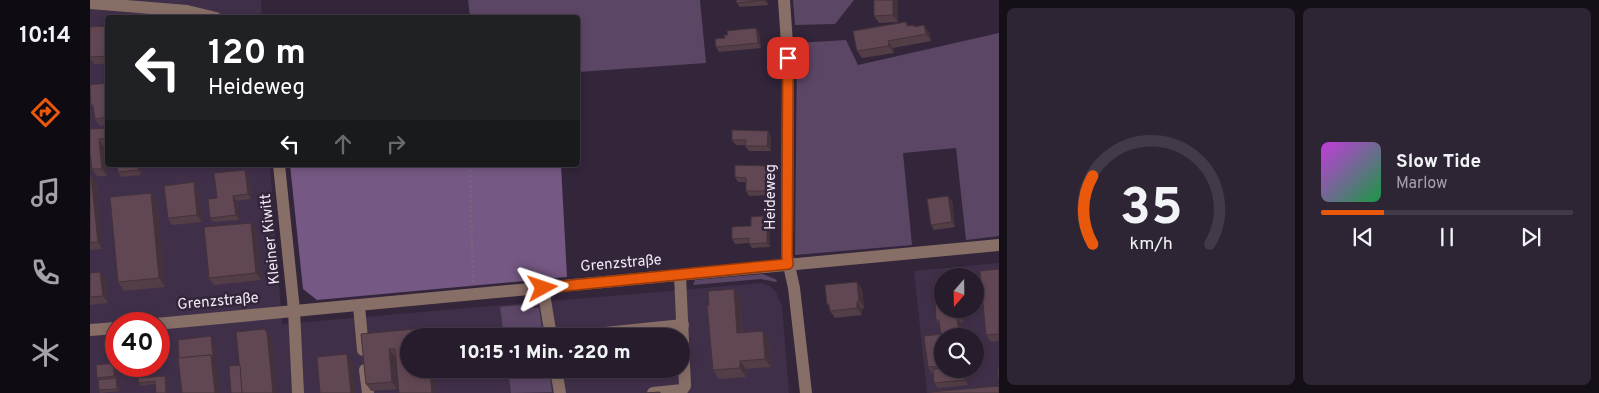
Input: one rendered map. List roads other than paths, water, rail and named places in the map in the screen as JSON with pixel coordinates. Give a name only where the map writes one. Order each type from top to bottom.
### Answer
[{"type":"street","name":"Heideweg","points":[[784,0],[788,58],[787,256],[794,288],[806,393]]},
{"type":"street","points":[[90,3],[187,11],[204,15]]},
{"type":"street","name":"Kleiner Kiwitt","points":[[279,167],[294,310],[298,393]]},
{"type":"street","name":"Grenzstraße","points":[[170,323],[999,245]]},
{"type":"street","points":[[653,393],[682,390],[685,386],[680,274]]},
{"type":"street","points":[[543,288],[550,328]]},
{"type":"street","points":[[359,306],[368,393]]},
{"type":"street","points":[[662,328],[683,326]]},
{"type":"street","points":[[90,330],[105,329]]},
{"type":"street","points":[[558,378],[560,393]]}]
